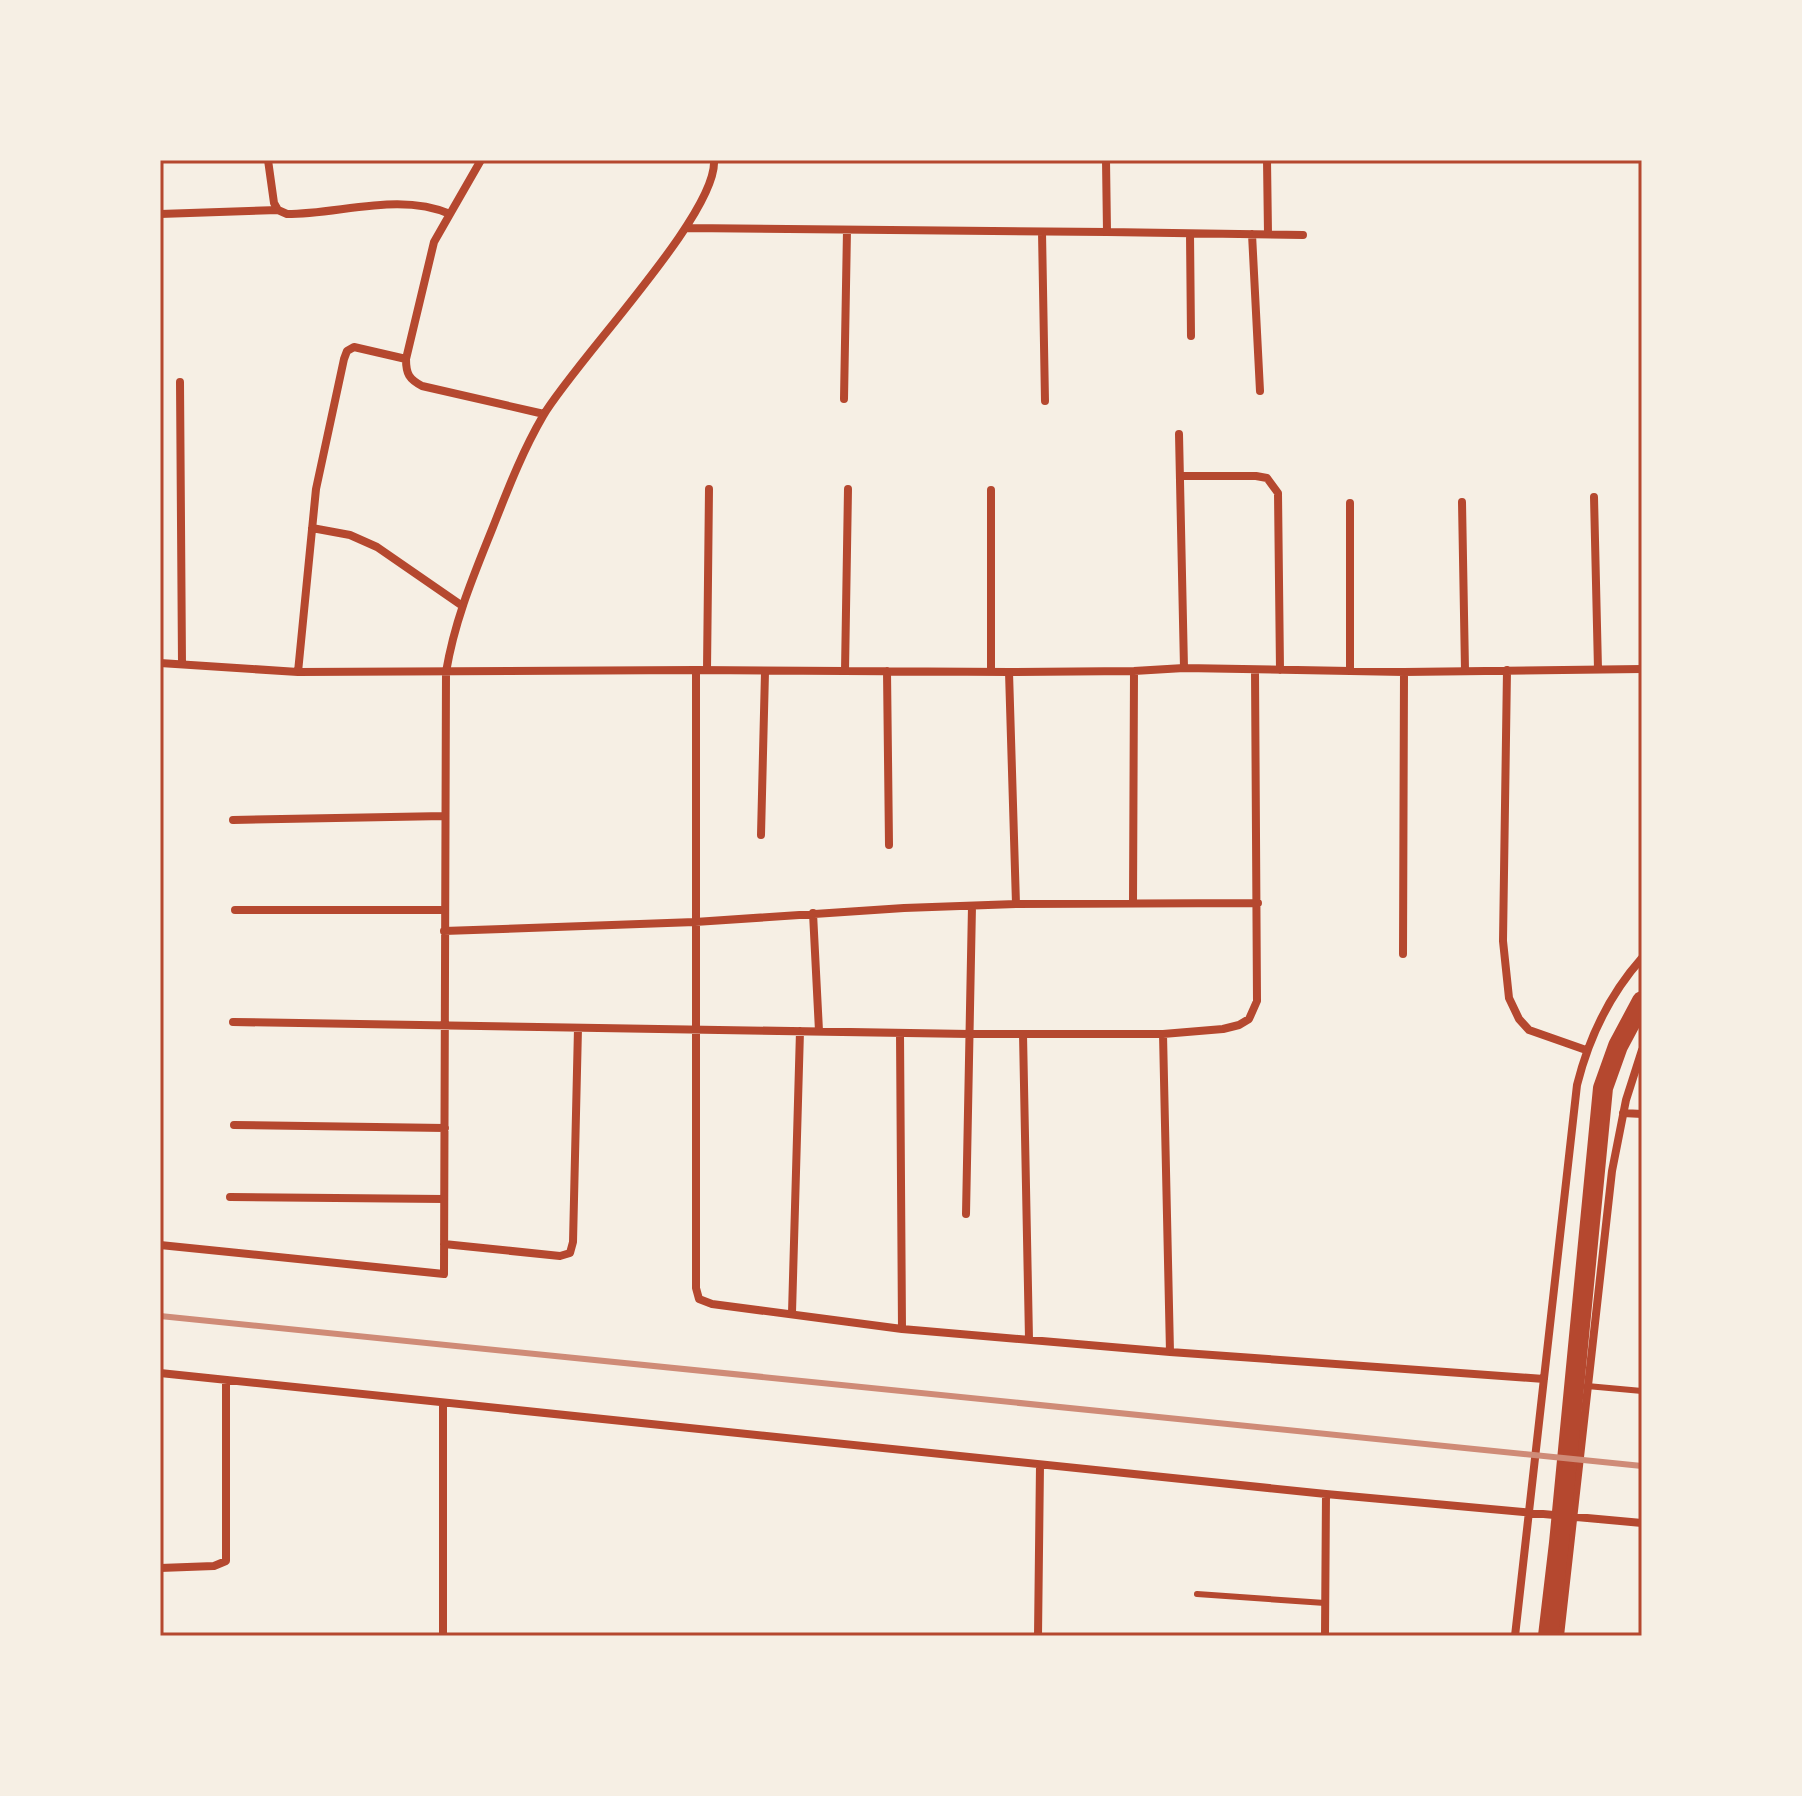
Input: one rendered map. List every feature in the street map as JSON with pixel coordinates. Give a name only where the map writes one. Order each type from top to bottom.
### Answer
[{"type":"highway","points":[[1548,1636],[1603,1088],[1618,1046],[1642,1001]]},
{"type":"street","points":[[268,160],[274,203],[278,210]]},
{"type":"street","points":[[481,160],[434,242],[406,359],[406,372],[422,386],[544,414]]},
{"type":"street","points":[[160,1245],[444,1274],[446,672],[461,605],[520,457],[544,414],[686,228],[710,185],[714,160]]},
{"type":"street","points":[[1106,160],[1107,232]]},
{"type":"street","points":[[1267,160],[1268,234]]},
{"type":"street","points":[[160,214],[278,210],[287,214],[303,214],[411,204],[434,207],[450,214]]},
{"type":"street","points":[[686,228],[1303,235]]},
{"type":"street","points":[[844,399],[847,230]]},
{"type":"street","points":[[1042,232],[1045,401]]},
{"type":"street","points":[[1190,234],[1191,336]]},
{"type":"street","points":[[1252,234],[1260,391]]},
{"type":"street","points":[[298,672],[319,474],[347,351],[354,347],[363,348],[406,359]]},
{"type":"street","points":[[180,382],[182,664]]},
{"type":"street","points":[[1179,434],[1184,668]]},
{"type":"street","points":[[1180,476],[1256,476],[1273,483],[1279,505],[1280,670]]},
{"type":"street","points":[[707,670],[709,489]]},
{"type":"street","points":[[845,671],[848,489]]},
{"type":"street","points":[[991,490],[991,672]]},
{"type":"street","points":[[1594,497],[1598,669]]},
{"type":"street","points":[[1462,502],[1465,670]]},
{"type":"street","points":[[1350,503],[1350,671]]},
{"type":"street","points":[[312,528],[350,535],[377,547],[461,605]]},
{"type":"street","points":[[160,663],[298,672],[1009,672],[1184,668],[1404,672],[1642,669]]},
{"type":"street","points":[[696,670],[696,1293],[699,1299],[712,1304],[902,1329],[1544,1379]]},
{"type":"street","points":[[233,1022],[969,1034],[1163,1034],[1239,1025],[1249,1019],[1257,1001],[1255,670]]},
{"type":"street","points":[[1507,670],[1503,941],[1509,998],[1519,1019],[1529,1030],[1586,1050]]},
{"type":"street","points":[[887,671],[889,845]]},
{"type":"street","points":[[1133,903],[1134,671]]},
{"type":"street","points":[[761,835],[765,672]]},
{"type":"street","points":[[1009,672],[1016,904]]},
{"type":"street","points":[[1403,954],[1404,672]]},
{"type":"street","points":[[233,820],[445,816]]},
{"type":"street","points":[[444,931],[695,922],[1016,904],[1258,903]]},
{"type":"street","points":[[966,1214],[972,906]]},
{"type":"street","points":[[235,910],[445,910]]},
{"type":"street","points":[[813,913],[819,1031]]},
{"type":"street","points":[[1515,1636],[1571,1127],[1586,1050],[1606,1005],[1642,958]]},
{"type":"street","points":[[444,1244],[560,1256],[570,1253],[573,1242],[578,1028]]},
{"type":"street","points":[[792,1313],[800,1031]]},
{"type":"street","points":[[900,1033],[902,1329]]},
{"type":"street","points":[[1023,1034],[1029,1339]]},
{"type":"street","points":[[1163,1034],[1170,1352]]},
{"type":"street","points":[[1560,1636],[1612,1171],[1623,1113],[1642,1050]]},
{"type":"street","points":[[1623,1113],[1642,1114]]},
{"type":"street","points":[[234,1125],[445,1128]]},
{"type":"street","points":[[230,1197],[444,1199]]},
{"type":"street","points":[[160,1373],[1326,1494],[1642,1523]]},
{"type":"street","points":[[160,1568],[214,1566],[226,1561],[226,1380]]},
{"type":"street","points":[[443,1403],[443,1636]]},
{"type":"street","points":[[1038,1636],[1040,1465]]},
{"type":"street","points":[[1325,1636],[1326,1494]]},
{"type":"lane","points":[[1587,1386],[1642,1391]]},
{"type":"lane","points":[[1197,1594],[1325,1603]]},
{"type":"railway","points":[[160,1316],[1642,1466]]}]
